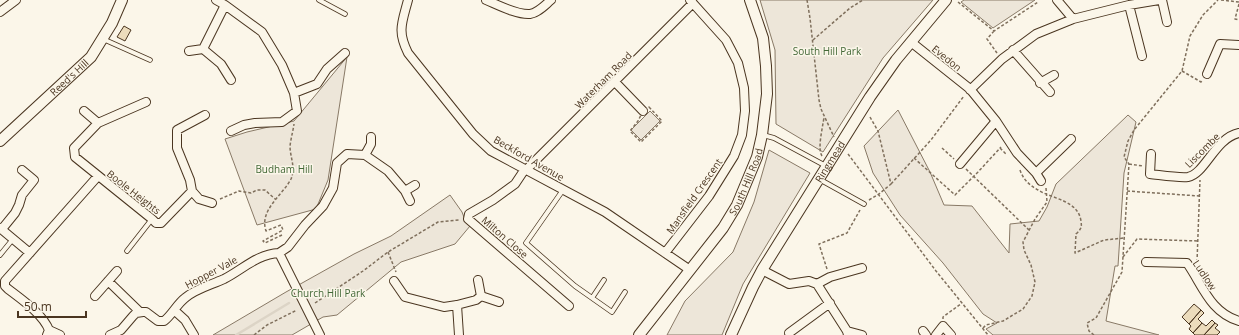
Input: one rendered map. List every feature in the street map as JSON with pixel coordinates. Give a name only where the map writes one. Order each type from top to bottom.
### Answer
[{"type":"street","points":[[0,12],[16,0]]},
{"type":"street","name":"Reed's Hill","points":[[0,141],[91,57],[112,24],[122,0]]},
{"type":"street","points":[[216,0],[262,32],[282,65],[294,93],[297,110],[282,122],[250,124],[231,131]]},
{"type":"street","name":"Beckford Avenue","points":[[408,0],[400,29],[403,42],[408,53],[473,134],[491,151],[605,212],[690,270]]},
{"type":"street","points":[[486,0],[515,12],[530,14],[541,9],[551,0]]},
{"type":"street","name":"South Hill Road","points":[[639,335],[723,228],[737,205],[750,176],[762,135],[767,94],[763,38],[750,0]]},
{"type":"street","name":"Ringmead","points":[[731,335],[749,293],[762,270],[870,97],[896,60],[946,0]]},
{"type":"street","points":[[1058,0],[1073,19]]},
{"type":"street","points":[[970,89],[1002,59],[1036,34],[1073,19],[1129,5],[1161,0],[1167,22]]},
{"type":"street","name":"Waterham Road","points":[[526,170],[615,82],[692,2]]},
{"type":"street","name":"Mansfield Crescent","points":[[665,253],[709,196],[734,156],[742,135],[745,111],[744,88],[738,63],[726,40],[692,2]]},
{"type":"street","points":[[190,51],[203,48],[225,5]]},
{"type":"street","points":[[1129,5],[1142,56]]},
{"type":"street","name":"Evedon","points":[[911,42],[970,89],[1041,181]]},
{"type":"street","points":[[1207,74],[1220,44],[1239,45]]},
{"type":"street","points":[[203,48],[221,64],[231,80]]},
{"type":"street","points":[[1013,50],[1040,83],[1050,92]]},
{"type":"street","points":[[294,93],[317,84],[327,69],[345,53]]},
{"type":"street","points":[[1040,83],[1054,75]]},
{"type":"street","points":[[615,82],[643,111]]},
{"type":"street","points":[[84,111],[98,123],[146,102]]},
{"type":"street","points":[[205,115],[177,130],[177,148],[190,180],[192,190],[199,199],[212,203]]},
{"type":"street","points":[[960,164],[996,121]]},
{"type":"street","name":"Boole Heights","points":[[98,123],[74,148],[75,157],[156,223],[163,222],[192,190]]},
{"type":"street","name":"Liscombe","points":[[1150,168],[1150,174],[1189,177],[1201,168],[1220,144],[1239,133]]},
{"type":"street","points":[[365,155],[371,144],[371,137]]},
{"type":"street","points":[[1036,173],[1071,139]]},
{"type":"street","points":[[320,335],[278,253],[288,247],[305,225],[323,206],[333,188],[337,163],[347,154],[365,155],[388,171],[405,191],[410,201]]},
{"type":"street","points":[[1150,168],[1151,154]]},
{"type":"street","points":[[22,170],[34,180],[22,196],[15,212],[1,229],[30,253]]},
{"type":"street","name":"Milton Close","points":[[526,170],[514,184],[493,200],[469,214],[468,219],[569,306]]},
{"type":"street","name":"Boole Heights","points":[[48,332],[46,324],[5,286],[5,281],[98,176]]},
{"type":"street","points":[[405,191],[415,185]]},
{"type":"street","name":"Hopper Vale","points":[[108,281],[140,312],[146,312],[160,322],[167,319],[190,294],[225,278],[257,258],[278,253]]},
{"type":"street","name":"Ludlow","points":[[1146,262],[1187,263],[1209,298],[1219,310],[1239,321]]},
{"type":"street","points":[[816,284],[830,277],[862,268]]},
{"type":"street","points":[[762,270],[789,284],[809,281],[816,284],[830,303],[848,333],[862,335]]},
{"type":"street","points":[[95,296],[117,271]]},
{"type":"street","points":[[395,278],[405,297],[444,306],[457,305],[476,300],[481,296]]},
{"type":"street","points":[[478,280],[481,296]]},
{"type":"street","points":[[481,296],[499,302]]},
{"type":"street","points":[[789,333],[830,303]]},
{"type":"street","points":[[457,305],[459,335]]},
{"type":"street","points":[[174,310],[185,320],[194,335]]},
{"type":"street","points":[[110,335],[121,330],[133,316],[140,312]]},
{"type":"street","points":[[936,335],[944,326],[951,335]]},
{"type":"street","points":[[48,332],[60,335]]},
{"type":"lane","points":[[319,0],[345,14]]},
{"type":"lane","points":[[103,39],[150,60]]},
{"type":"lane","points":[[762,135],[774,138],[828,164]]},
{"type":"lane","points":[[819,179],[864,204]]},
{"type":"lane","points":[[563,190],[526,243],[575,286],[612,312],[625,292]]},
{"type":"lane","points":[[127,251],[152,220]]},
{"type":"lane","points":[[0,255],[13,239]]},
{"type":"lane","points":[[592,298],[604,280]]},
{"type":"path","points":[[807,0],[813,40],[818,100],[824,117],[834,137]]},
{"type":"path","points":[[813,40],[850,8],[863,0]]},
{"type":"path","points":[[1221,0],[1239,3],[1235,19],[1239,20]]},
{"type":"path","points":[[958,2],[994,31]]},
{"type":"path","points":[[1002,59],[987,39],[994,31],[1038,2]]},
{"type":"path","points":[[1182,71],[1201,82],[1207,74]]},
{"type":"path","points":[[830,277],[819,244],[847,233],[864,204],[891,184],[931,140],[970,89]]},
{"type":"path","points":[[649,107],[662,121],[641,142],[630,131],[638,121],[643,111],[649,107]]},
{"type":"path","points":[[282,235],[265,243],[263,240],[283,230],[281,225],[266,231],[264,225],[265,219],[275,199],[291,179],[294,168],[290,146],[297,110]]},
{"type":"path","points":[[824,117],[820,154],[828,164]]},
{"type":"path","points":[[870,117],[878,130],[891,184]]},
{"type":"path","points":[[914,158],[956,195],[1009,139]]},
{"type":"path","points":[[942,148],[1029,230]]},
{"type":"path","points":[[1000,148],[1010,157]]},
{"type":"path","points":[[848,154],[905,230],[988,335]]},
{"type":"path","points":[[1129,164],[1150,168]]},
{"type":"path","points":[[1019,166],[1022,176],[1028,184],[1047,195],[1067,203],[1080,215],[1082,226],[1081,230],[1076,234],[1075,253],[1104,240],[1124,238]]},
{"type":"path","points":[[1196,276],[1201,168]]},
{"type":"path","points":[[982,328],[986,325],[1002,321],[1023,309],[1032,296],[1035,282],[1031,265],[1024,250],[1024,242],[1029,230],[1047,202],[1046,188],[1041,181]]},
{"type":"path","points":[[212,203],[239,191],[251,193],[257,190],[265,190],[275,199]]},
{"type":"path","points":[[1127,191],[1200,196]]},
{"type":"path","points":[[315,303],[363,271],[388,252],[438,222],[468,219]]},
{"type":"path","points":[[1123,257],[1137,239],[1198,241]]},
{"type":"path","points":[[388,252],[395,278]]},
{"type":"path","points":[[944,326],[943,317],[962,303]]},
{"type":"path","points":[[254,335],[267,325],[299,309]]},
{"type":"green space","name":"South Hill Park","points":[[760,0],[933,0],[883,58],[823,152],[776,124],[775,50]]},
{"type":"green space","points":[[964,0],[1035,0],[993,28],[961,2]]},
{"type":"green space","name":"Budham Hill","points":[[347,57],[328,180],[316,209],[257,225],[225,139],[247,132],[294,121]]},
{"type":"green space","points":[[898,110],[930,172],[944,205],[972,206],[1009,253],[1010,224],[1039,221],[1047,207],[1056,184],[1128,115],[1136,122],[1124,173],[1118,266],[1115,266],[1106,321],[1159,335],[993,335],[986,329],[997,323],[983,314],[943,263],[900,215],[873,173],[864,146]]},
{"type":"green space","points":[[650,111],[660,121],[641,140],[631,130]]},
{"type":"green space","points":[[769,150],[810,173],[743,284],[722,335],[667,335],[685,301],[733,252],[754,202]]},
{"type":"green space","name":"Church Hill Park","points":[[450,195],[470,226],[455,244],[401,262],[337,315],[323,317],[292,335],[213,335],[354,254],[391,236]]},
{"type":"building","points":[[124,26],[131,30],[125,41],[117,37]]},
{"type":"building","points":[[1194,304],[1201,310],[1189,324],[1182,317]]},
{"type":"building","points":[[1201,310],[1204,313],[1198,319],[1202,323],[1193,333],[1189,329],[1191,326],[1189,324]]},
{"type":"building","points":[[1212,320],[1215,323],[1204,335],[1195,335],[1193,333],[1202,323],[1206,326]]},
{"type":"building","points":[[1215,323],[1218,325],[1215,328],[1220,332],[1217,335],[1204,335]]},
{"type":"waterway","points":[[236,335],[289,303]]}]
